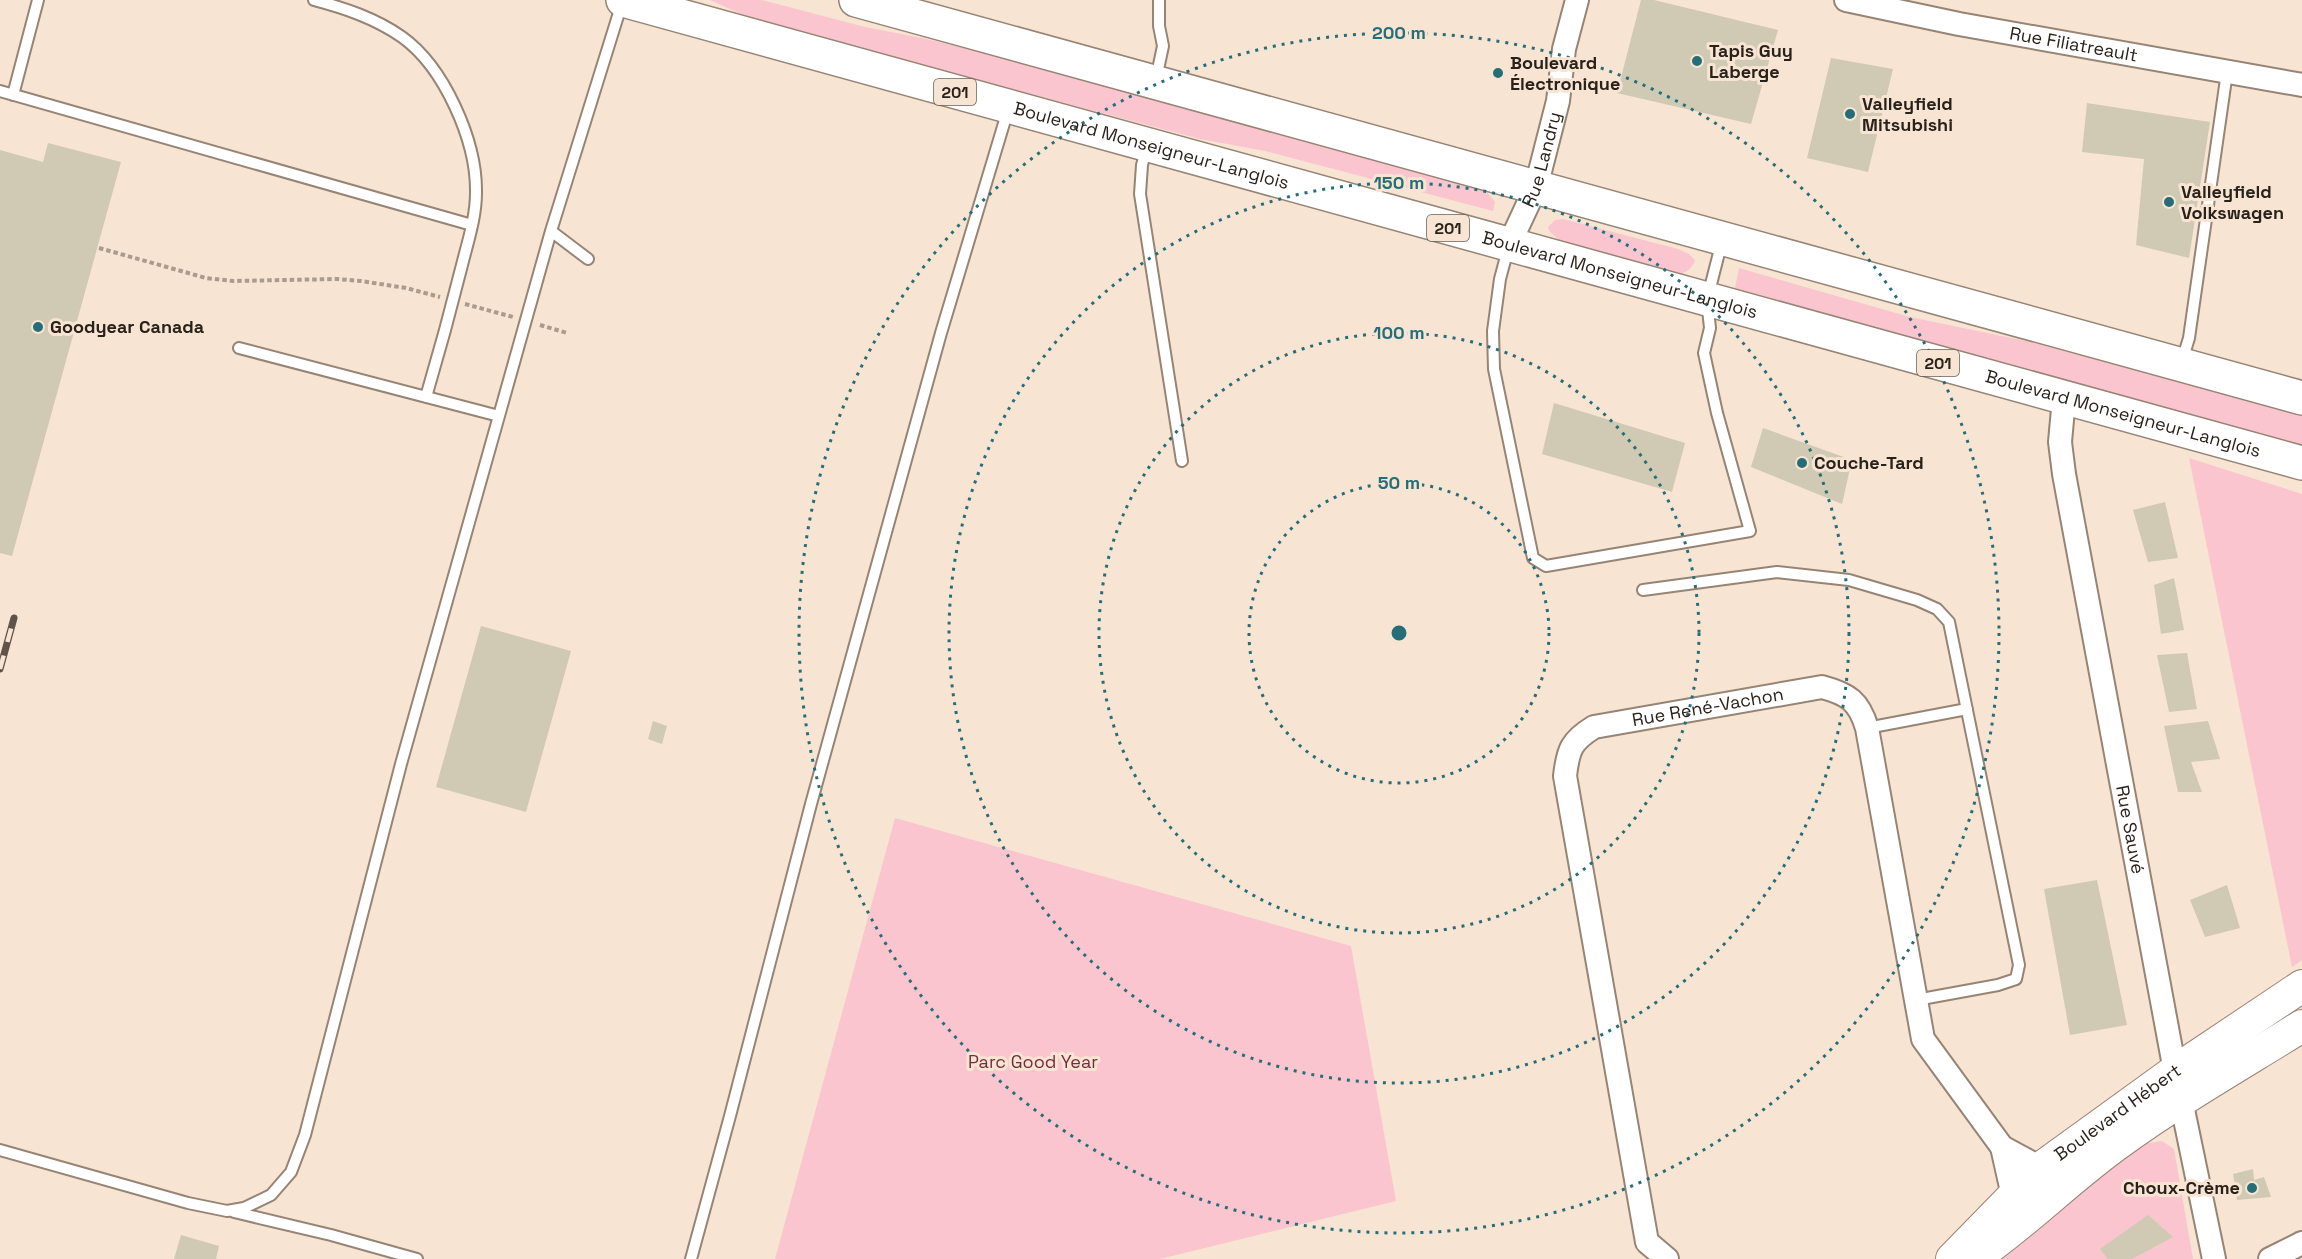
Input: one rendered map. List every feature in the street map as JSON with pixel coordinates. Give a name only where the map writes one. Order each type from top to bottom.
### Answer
[{"type":"highway","name":"Boulevard Monseigneur-Langlois","points":[[623,0],[2302,463]]},
{"type":"highway","points":[[856,0],[923,14],[1155,82],[2302,398]]},
{"type":"main road","name":"Boulevard Hébert","points":[[1972,1259],[1996,1243],[2119,1143],[2178,1086],[2302,986]]},
{"type":"main road","name":"Boulevard Hébert","points":[[1952,1259],[2041,1168],[2178,1086],[2302,1026]]},
{"type":"street","name":"Rue Landry","points":[[1509,245],[1536,187],[1558,101],[1564,50],[1577,0]]},
{"type":"street","name":"Rue Filiatreault","points":[[1846,0],[1959,24],[2302,85]]},
{"type":"street","name":"Rue Sauvé","points":[[2064,398],[2060,442],[2063,465],[2178,1086],[2214,1259]]},
{"type":"street","name":"Rue René-Vachon","points":[[1667,1259],[1647,1242],[1565,776],[1568,753],[1579,736],[1594,727],[1822,687],[1840,692],[1861,709],[1867,728],[1923,1039],[2002,1147],[2041,1168]]},
{"type":"street","points":[[2002,1147],[2013,1196]]},
{"type":"street","points":[[2270,1259],[2302,1243]]},
{"type":"lane","points":[[13,95],[38,0]]},
{"type":"lane","points":[[314,0],[363,16],[404,38],[421,55],[440,80],[462,123],[470,147],[475,170],[476,195],[472,225],[426,397]]},
{"type":"lane","points":[[227,1211],[251,1206],[271,1195],[291,1172],[305,1135],[401,764],[525,320],[623,0]]},
{"type":"lane","points":[[1155,82],[1163,46],[1159,26],[1159,0]]},
{"type":"lane","points":[[2181,364],[2189,338],[2228,72]]},
{"type":"lane","points":[[0,91],[472,225]]},
{"type":"lane","points":[[691,1259],[811,804],[865,616],[941,333],[1009,107]]},
{"type":"lane","points":[[1148,145],[1142,165],[1140,195],[1182,461]]},
{"type":"lane","points":[[551,231],[588,259]]},
{"type":"lane","points":[[1509,245],[1500,279],[1492,331],[1494,369],[1533,558],[1546,566],[1750,531],[1717,413],[1704,353],[1710,328],[1707,300],[1723,239]]},
{"type":"lane","points":[[239,348],[499,416]]},
{"type":"lane","points":[[1643,590],[1777,572],[1849,580],[1917,600],[1937,609],[1949,622],[2019,965],[2016,979],[1998,985],[1916,1000]]},
{"type":"lane","points":[[1867,728],[1967,709]]},
{"type":"lane","points":[[0,1150],[188,1203],[331,1235],[417,1259]]},
{"type":"path","points":[[99,248],[206,278],[233,281],[338,279],[406,288],[567,333]]},
{"type":"green space","points":[[710,0],[762,0],[865,27],[994,55],[1486,191],[1495,202],[1493,211],[1265,151],[1200,139],[754,20]]},
{"type":"green space","points":[[1563,219],[1678,249],[1695,260],[1688,270],[1676,275],[1561,242],[1548,227],[1555,220]]},
{"type":"green space","points":[[1739,268],[1910,317],[2026,341],[2302,415],[2302,446],[1735,288]]},
{"type":"green space","points":[[2189,458],[2302,494],[2302,960],[2292,967]]},
{"type":"green space","name":"Parc Good Year","points":[[895,818],[1351,946],[1396,1201],[1160,1259],[775,1259]]},
{"type":"green space","points":[[2162,1141],[2174,1149],[2193,1259],[1995,1259],[2072,1195],[2143,1144]]},
{"type":"building","name":"Tapis Guy Laberge","points":[[1641,0],[1654,0],[1778,30],[1751,124],[1617,93]]},
{"type":"building","name":"Valleyfield Mitsubishi","points":[[1831,58],[1893,69],[1868,172],[1807,158]]},
{"type":"building","name":"Valleyfield Volkswagen","points":[[2087,103],[2210,122],[2189,258],[2136,245],[2144,159],[2082,152]]},
{"type":"building","name":"Goodyear Canada","points":[[48,143],[121,162],[12,556],[0,553],[0,150],[43,162]]},
{"type":"building","points":[[1554,403],[1685,443],[1672,492],[1542,454]]},
{"type":"building","name":"Couche-Tard","points":[[1763,428],[1852,460],[1842,504],[1751,467]]},
{"type":"building","points":[[2165,502],[2178,558],[2148,562],[2133,510]]},
{"type":"building","points":[[2174,578],[2184,630],[2161,634],[2154,585]]},
{"type":"building","points":[[481,626],[571,651],[526,812],[436,787]]},
{"type":"building","points":[[2187,653],[2197,709],[2169,712],[2157,655]]},
{"type":"building","points":[[653,721],[667,726],[662,744],[648,739]]},
{"type":"building","points":[[2208,721],[2220,759],[2191,762],[2202,792],[2178,792],[2164,726]]},
{"type":"building","points":[[2097,880],[2127,1025],[2070,1035],[2044,889]]},
{"type":"building","points":[[2227,885],[2240,928],[2205,937],[2190,900]]},
{"type":"building","name":"Choux-Crème","points":[[2253,1169],[2254,1180],[2264,1177],[2271,1197],[2237,1200],[2233,1174]]},
{"type":"building","points":[[2148,1215],[2173,1237],[2132,1259],[2108,1259],[2100,1249]]},
{"type":"building","points":[[181,1235],[219,1246],[216,1259],[174,1259]]},
{"type":"railway","points":[[0,669],[14,618]]},
{"type":"place","name":"Tapis Guy Laberge","points":[[1697,61]]},
{"type":"place","name":"Boulevard Électronique","points":[[1498,73]]},
{"type":"place","name":"Valleyfield Mitsubishi","points":[[1850,114]]},
{"type":"place","name":"Valleyfield Volkswagen","points":[[2169,202]]},
{"type":"place","name":"Goodyear Canada","points":[[38,327]]},
{"type":"place","name":"Couche-Tard","points":[[1802,463]]},
{"type":"place","name":"Choux-Crème","points":[[2252,1188]]}]
